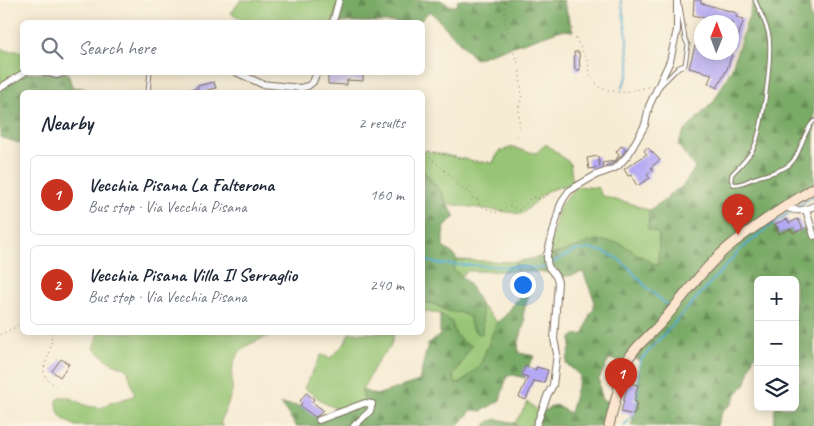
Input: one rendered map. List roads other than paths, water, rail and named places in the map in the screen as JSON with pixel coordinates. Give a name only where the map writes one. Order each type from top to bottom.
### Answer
[{"type":"main road","points":[[609,426],[628,357],[724,252],[756,226],[814,188]]},
{"type":"street","points":[[334,20],[339,0]]},
{"type":"street","points":[[536,426],[553,385],[557,354],[554,339],[558,282],[548,265],[548,255],[560,206],[569,192],[596,175],[618,166],[628,155],[644,124],[655,91],[670,61],[676,39],[678,0]]},
{"type":"street","points":[[0,88],[20,75]]},
{"type":"street","points":[[242,75],[262,84],[300,88],[308,86],[313,82],[316,75]]},
{"type":"street","points":[[786,207],[796,211],[806,210],[814,206]]},
{"type":"street","points":[[806,210],[814,236]]},
{"type":"street","points":[[318,420],[365,403],[372,404],[370,411],[354,426]]},
{"type":"lane","points":[[655,91],[679,67],[685,65],[688,45],[685,40],[678,0]]},
{"type":"lane","points":[[755,0],[768,34],[770,53],[762,118],[757,138],[752,150],[732,174],[733,184],[738,185],[787,167],[793,162],[806,133],[814,121]]},
{"type":"lane","points":[[148,90],[150,75]]},
{"type":"waterway","points":[[621,0],[629,64],[629,72],[622,88]]},
{"type":"waterway","points":[[796,207],[814,196]]},
{"type":"waterway","points":[[635,410],[640,361],[739,251],[790,212]]},
{"type":"waterway","points":[[425,260],[440,264],[543,268],[574,251],[590,249],[601,251],[614,256],[628,267],[648,289],[670,307]]},
{"type":"waterway","points":[[624,426],[634,414]]},
{"type":"place","name":"Vecchia Pisana Villa Il Serraglio","points":[[738,235]]},
{"type":"place","name":"Vecchia Pisana La Falterona","points":[[621,399]]}]
